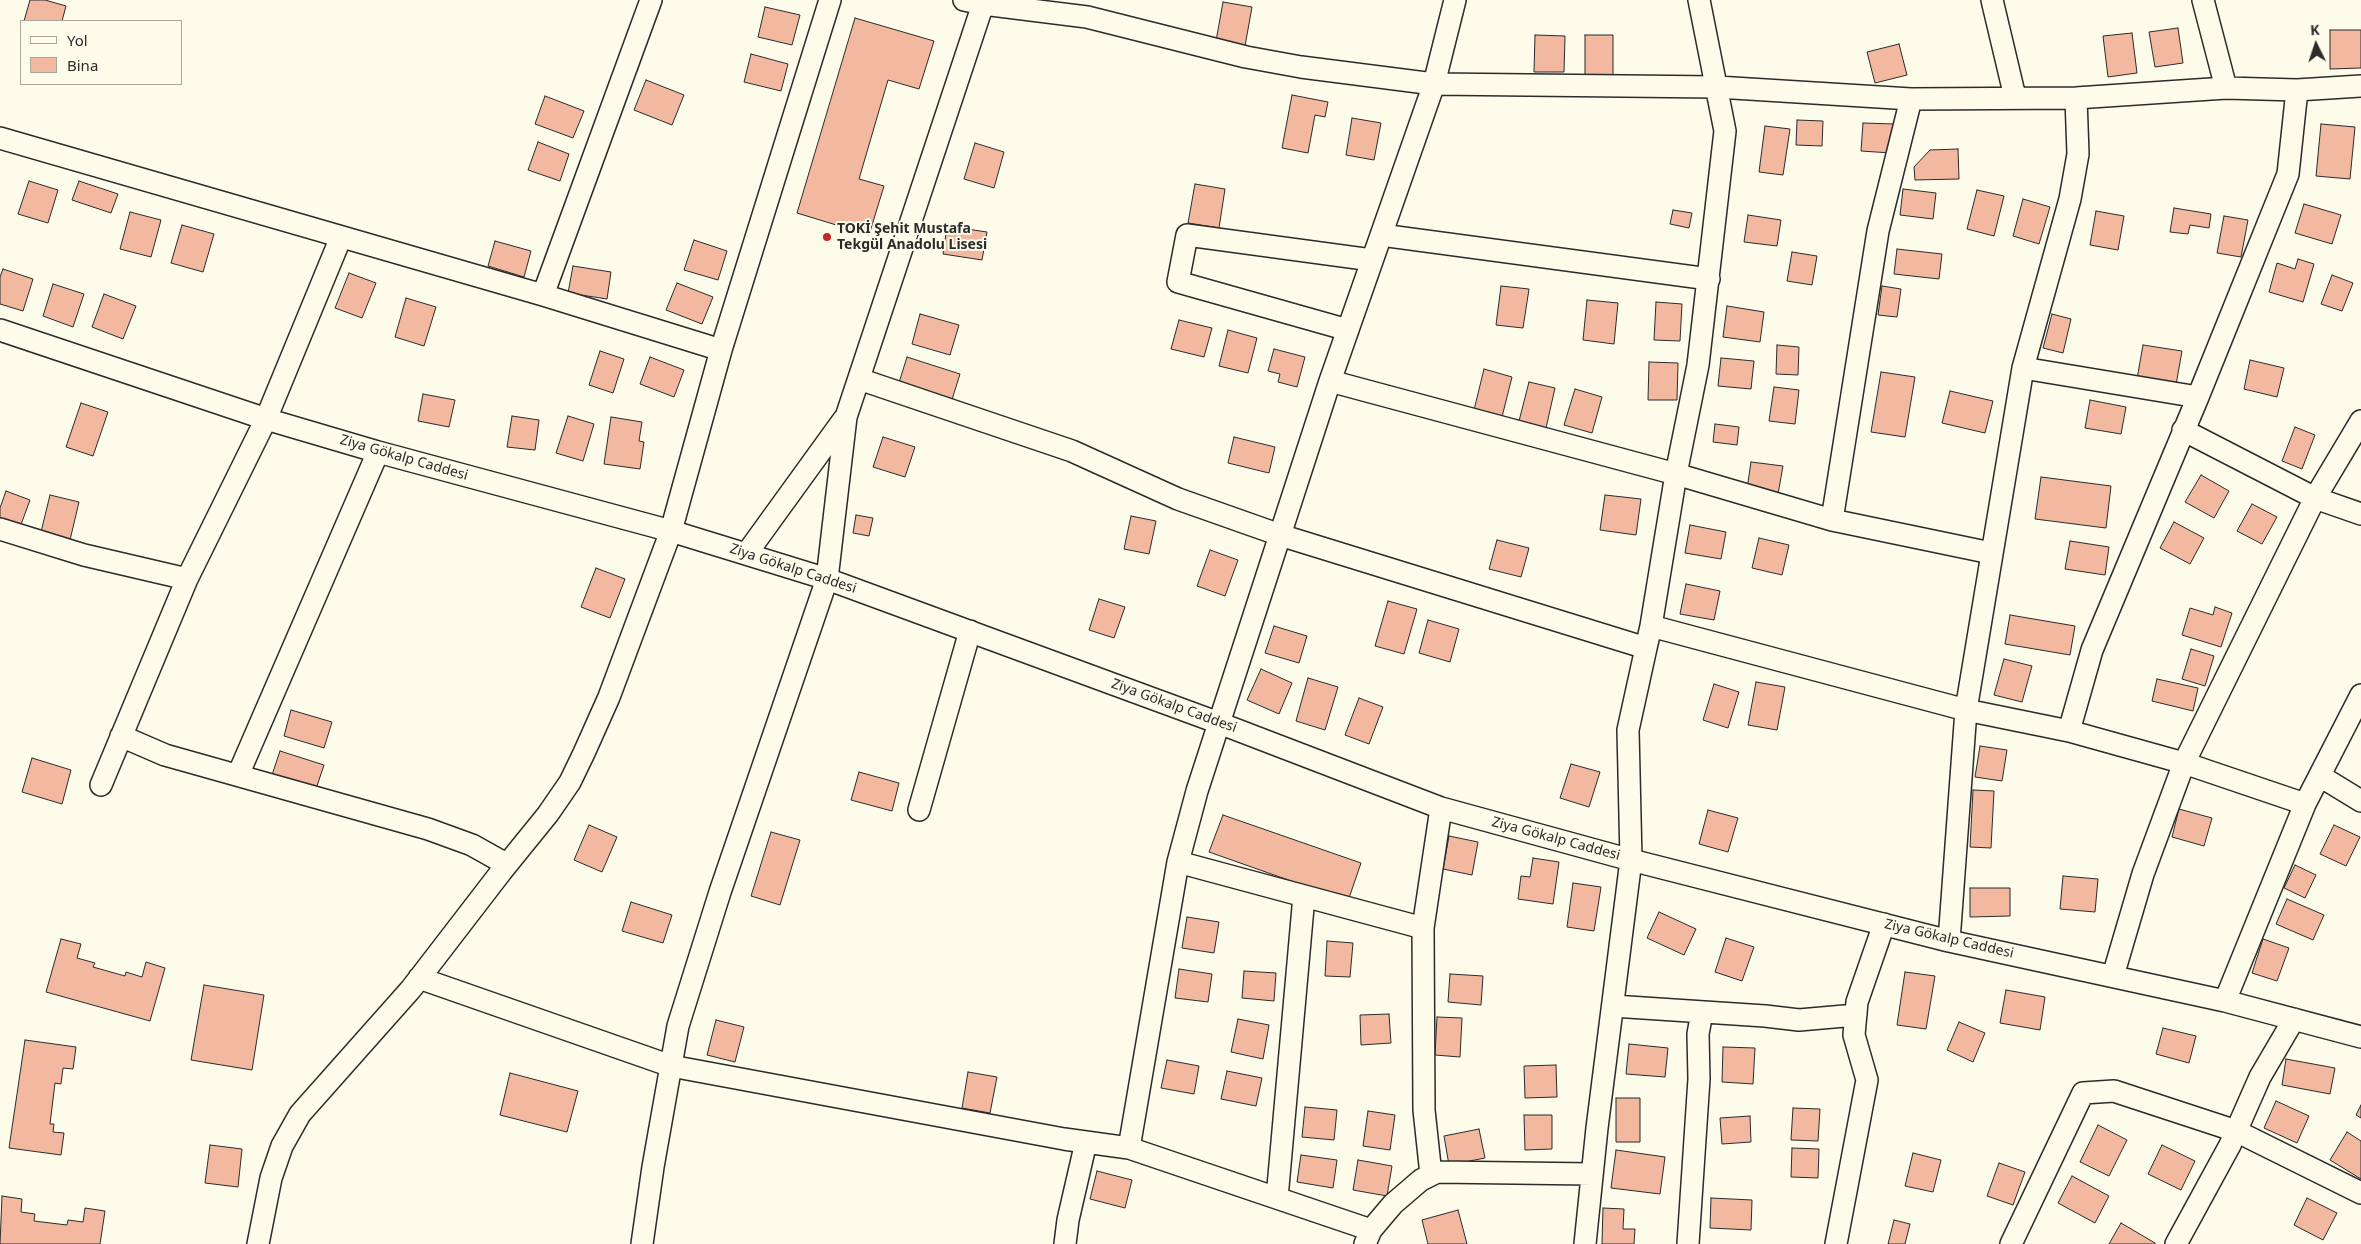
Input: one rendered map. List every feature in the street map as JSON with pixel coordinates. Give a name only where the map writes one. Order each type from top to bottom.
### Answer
[{"type":"street","points":[[543,295],[651,0]]},
{"type":"street","points":[[258,1244],[271,1178],[282,1146],[300,1114],[419,978],[506,864],[548,814],[570,782],[609,697],[671,531],[722,350],[830,0]]},
{"type":"street","points":[[1129,1148],[1178,862],[1219,723],[1330,381],[1434,84],[1455,0]]},
{"type":"street","points":[[1585,1244],[1631,860],[1628,730],[1651,626],[1676,474],[1698,365],[1726,131],[1699,0]]},
{"type":"street","points":[[1992,0],[2015,97]]},
{"type":"street","points":[[2203,0],[2226,88]]},
{"type":"street","points":[[642,1244],[653,1166],[678,1026],[720,892],[827,579],[846,417],[974,2],[1087,17],[1273,62],[1434,84],[1717,86],[1911,99],[2076,98],[2226,88],[2297,90],[2361,86]]},
{"type":"street","points":[[2069,732],[2092,650],[2198,397],[2288,174],[2297,90]]},
{"type":"street","points":[[1949,941],[1966,710],[2023,368],[2070,199],[2078,154],[2076,98]]},
{"type":"street","points":[[1832,520],[1878,231],[1911,99]]},
{"type":"street","points":[[0,138],[543,295],[722,350]]},
{"type":"street","points":[[1348,330],[1178,282],[1187,234],[1372,260]]},
{"type":"street","points":[[1381,235],[1709,279]]},
{"type":"street","points":[[100,785],[187,579],[266,419],[341,237]]},
{"type":"street","name":"Ziya Gökalp Caddesi","points":[[0,330],[266,419],[378,452],[671,531],[827,579],[1219,723],[1441,808],[1631,860],[1949,941],[2225,1002],[2361,1037]]},
{"type":"street","points":[[2023,368],[2198,397]]},
{"type":"street","points":[[859,379],[991,422],[1072,451],[1178,499],[1280,535],[1646,648]]},
{"type":"street","points":[[1330,381],[1676,474],[1832,520],[1991,554]]},
{"type":"street","points":[[747,553],[846,417]]},
{"type":"street","points":[[2113,976],[2143,874],[2184,763],[2315,498],[2361,422]]},
{"type":"street","points":[[2183,430],[2315,498],[2361,514]]},
{"type":"street","points":[[238,776],[378,452]]},
{"type":"street","points":[[0,528],[84,555],[187,579]]},
{"type":"street","points":[[1651,626],[1966,710],[2069,732],[2184,763],[2305,804]]},
{"type":"street","points":[[919,810],[970,631]]},
{"type":"street","points":[[2225,1002],[2305,804],[2361,695]]},
{"type":"street","points":[[121,736],[166,755],[428,829],[472,845],[506,864]]},
{"type":"street","points":[[2320,776],[2361,801]]},
{"type":"street","points":[[1431,1175],[1424,1110],[1423,928],[1441,808]]},
{"type":"street","points":[[1178,862],[1423,928]]},
{"type":"street","points":[[1277,1198],[1304,896]]},
{"type":"street","points":[[1836,1244],[1867,1080],[1854,1035],[1857,1002],[1884,924]]},
{"type":"street","points":[[419,978],[671,1066],[1086,1142],[1129,1148],[1277,1198],[1368,1237],[1393,1204],[1421,1180],[1437,1172],[1592,1174]]},
{"type":"street","points":[[1613,1006],[1799,1020],[1856,1015]]},
{"type":"street","points":[[1688,1244],[1699,1079],[1698,1034],[1702,1012]]},
{"type":"street","points":[[2176,1244],[2236,1131],[2260,1077],[2294,1019]]},
{"type":"street","points":[[2011,1244],[2082,1093],[2114,1091],[2236,1131],[2361,1193]]},
{"type":"street","points":[[1065,1244],[1068,1220],[1086,1142]]},
{"type":"building","points":[[30,0],[45,0],[66,6],[62,20],[24,20]]},
{"type":"building","points":[[1223,2],[1252,7],[1245,46],[1216,41]]},
{"type":"building","points":[[765,7],[800,15],[792,45],[758,37]]},
{"type":"building","points":[[855,18],[934,41],[919,89],[888,80],[859,179],[884,186],[869,235],[797,213]]},
{"type":"building","points":[[2178,28],[2183,63],[2155,67],[2149,32]]},
{"type":"building","points":[[2330,30],[2361,30],[2361,68],[2330,69]]},
{"type":"building","points":[[2132,33],[2137,73],[2108,77],[2103,36]]},
{"type":"building","points":[[1535,35],[1565,36],[1564,72],[1534,72]]},
{"type":"building","points":[[1585,35],[1613,35],[1613,76],[1585,76]]},
{"type":"building","points":[[1899,44],[1907,75],[1875,83],[1867,52]]},
{"type":"building","points":[[751,54],[788,64],[781,91],[744,82]]},
{"type":"building","points":[[646,80],[684,95],[672,125],[634,110]]},
{"type":"building","points":[[1292,95],[1328,102],[1325,117],[1315,115],[1308,153],[1282,148]]},
{"type":"building","points":[[545,96],[584,111],[573,138],[535,124]]},
{"type":"building","points":[[1352,118],[1381,123],[1374,160],[1346,155]]},
{"type":"building","points":[[1797,120],[1823,121],[1822,146],[1796,145]]},
{"type":"building","points":[[1863,123],[1894,124],[1891,153],[1861,151]]},
{"type":"building","points":[[2321,124],[2355,127],[2350,179],[2316,176]]},
{"type":"building","points":[[1765,126],[1790,129],[1783,175],[1759,172]]},
{"type":"building","points":[[538,142],[569,154],[560,181],[528,170]]},
{"type":"building","points":[[975,143],[1004,152],[994,188],[964,179]]},
{"type":"building","points":[[1958,149],[1959,179],[1915,180],[1914,167],[1930,150]]},
{"type":"building","points":[[29,181],[58,190],[48,223],[18,214]]},
{"type":"building","points":[[79,181],[118,194],[111,213],[72,200]]},
{"type":"building","points":[[1195,184],[1225,189],[1219,228],[1188,223]]},
{"type":"building","points":[[1903,189],[1936,193],[1933,219],[1900,215]]},
{"type":"building","points":[[1977,190],[2004,196],[1994,236],[1967,229]]},
{"type":"building","points":[[2023,199],[2050,207],[2039,244],[2013,236]]},
{"type":"building","points":[[2304,204],[2341,215],[2332,244],[2295,233]]},
{"type":"building","points":[[2174,208],[2211,214],[2209,228],[2190,225],[2188,234],[2170,232]]},
{"type":"building","points":[[1673,210],[1692,213],[1689,228],[1670,224]]},
{"type":"building","points":[[2096,211],[2124,216],[2118,250],[2090,245]]},
{"type":"building","points":[[130,212],[161,220],[151,257],[120,249]]},
{"type":"building","points":[[1748,215],[1781,220],[1777,246],[1744,242]]},
{"type":"building","points":[[2224,216],[2248,220],[2241,257],[2217,253]]},
{"type":"building","points":[[182,225],[214,234],[203,272],[171,263]]},
{"type":"building","points":[[947,226],[987,232],[982,260],[943,254]]},
{"type":"building","points":[[694,240],[727,251],[718,280],[684,270]]},
{"type":"building","points":[[495,241],[531,251],[524,277],[488,266]]},
{"type":"building","points":[[1897,249],[1942,254],[1939,279],[1894,274]]},
{"type":"building","points":[[1792,252],[1817,256],[1812,285],[1787,281]]},
{"type":"building","points":[[2298,259],[2314,264],[2303,302],[2269,292],[2277,263],[2295,269]]},
{"type":"building","points":[[573,266],[611,272],[607,299],[568,293]]},
{"type":"building","points":[[3,269],[33,279],[23,311],[0,304],[0,277]]},
{"type":"building","points":[[349,273],[376,283],[362,318],[335,308]]},
{"type":"building","points":[[2332,275],[2353,283],[2342,311],[2321,304]]},
{"type":"building","points":[[677,283],[713,297],[702,324],[666,310]]},
{"type":"building","points":[[53,284],[84,294],[73,327],[43,316]]},
{"type":"building","points":[[1501,286],[1529,289],[1523,328],[1496,325]]},
{"type":"building","points":[[1882,286],[1901,289],[1897,317],[1878,315]]},
{"type":"building","points":[[104,294],[136,306],[123,339],[92,327]]},
{"type":"building","points":[[406,298],[436,307],[424,346],[395,337]]},
{"type":"building","points":[[1587,300],[1618,303],[1614,344],[1583,340]]},
{"type":"building","points":[[1656,302],[1682,304],[1680,341],[1654,340]]},
{"type":"building","points":[[1727,306],[1764,312],[1760,342],[1723,337]]},
{"type":"building","points":[[920,314],[959,325],[950,355],[912,344]]},
{"type":"building","points":[[2052,314],[2071,319],[2063,353],[2043,348]]},
{"type":"building","points":[[1179,320],[1212,328],[1204,357],[1171,349]]},
{"type":"building","points":[[1228,330],[1257,338],[1248,373],[1219,366]]},
{"type":"building","points":[[1777,345],[1799,347],[1798,375],[1776,374]]},
{"type":"building","points":[[2143,345],[2182,351],[2176,385],[2137,379]]},
{"type":"building","points":[[1274,349],[1305,357],[1297,387],[1278,382],[1280,374],[1268,371]]},
{"type":"building","points":[[600,351],[624,359],[613,393],[589,385]]},
{"type":"building","points":[[650,357],[684,370],[674,397],[640,384]]},
{"type":"building","points":[[907,357],[960,374],[950,406],[897,389]]},
{"type":"building","points":[[1721,358],[1754,361],[1751,389],[1718,386]]},
{"type":"building","points":[[2250,360],[2284,368],[2277,397],[2244,389]]},
{"type":"building","points":[[1649,362],[1678,363],[1677,400],[1648,400]]},
{"type":"building","points":[[1484,369],[1512,377],[1502,417],[1474,410]]},
{"type":"building","points":[[1881,372],[1915,377],[1905,437],[1871,432]]},
{"type":"building","points":[[1529,382],[1555,388],[1546,428],[1519,421]]},
{"type":"building","points":[[1774,387],[1799,390],[1795,424],[1769,421]]},
{"type":"building","points":[[1575,389],[1602,397],[1592,433],[1564,425]]},
{"type":"building","points":[[1950,391],[1993,401],[1985,433],[1942,423]]},
{"type":"building","points":[[423,394],[455,400],[449,427],[418,421]]},
{"type":"building","points":[[2090,400],[2126,407],[2121,434],[2085,428]]},
{"type":"building","points":[[81,403],[108,412],[93,456],[66,447]]},
{"type":"building","points":[[512,416],[539,420],[535,450],[507,447]]},
{"type":"building","points":[[568,416],[594,424],[583,461],[556,453]]},
{"type":"building","points":[[611,417],[642,422],[639,441],[644,442],[640,469],[604,464]]},
{"type":"building","points":[[1715,424],[1739,427],[1737,445],[1713,442]]},
{"type":"building","points":[[2295,427],[2315,435],[2302,469],[2282,461]]},
{"type":"building","points":[[883,437],[915,447],[905,477],[873,467]]},
{"type":"building","points":[[1234,437],[1275,447],[1269,473],[1228,463]]},
{"type":"building","points":[[1751,462],[1783,466],[1778,494],[1747,489]]},
{"type":"building","points":[[2201,475],[2229,491],[2214,518],[2185,502]]},
{"type":"building","points":[[2041,477],[2111,486],[2106,528],[2035,519]]},
{"type":"building","points":[[6,491],[30,500],[19,530],[0,523],[0,508]]},
{"type":"building","points":[[50,495],[79,502],[70,540],[41,532]]},
{"type":"building","points":[[1605,495],[1641,499],[1636,535],[1600,530]]},
{"type":"building","points":[[2252,504],[2277,517],[2262,544],[2237,531]]},
{"type":"building","points":[[856,515],[873,518],[869,536],[853,533]]},
{"type":"building","points":[[1131,516],[1156,521],[1149,554],[1124,549]]},
{"type":"building","points":[[2174,522],[2204,538],[2190,564],[2160,548]]},
{"type":"building","points":[[1690,525],[1726,532],[1721,559],[1685,553]]},
{"type":"building","points":[[1759,538],[1789,545],[1782,575],[1752,568]]},
{"type":"building","points":[[1497,540],[1529,548],[1521,577],[1489,569]]},
{"type":"building","points":[[2070,541],[2109,547],[2105,575],[2065,569]]},
{"type":"building","points":[[1210,550],[1238,560],[1225,596],[1197,586]]},
{"type":"building","points":[[596,568],[625,579],[610,618],[581,607]]},
{"type":"building","points":[[1686,584],[1720,591],[1714,620],[1680,614]]},
{"type":"building","points":[[1099,599],[1125,607],[1114,638],[1089,630]]},
{"type":"building","points":[[1388,601],[1417,609],[1404,654],[1375,646]]},
{"type":"building","points":[[2215,607],[2232,613],[2221,647],[2182,635],[2190,608],[2213,615]]},
{"type":"building","points":[[2010,615],[2075,626],[2070,655],[2005,644]]},
{"type":"building","points":[[1428,620],[1459,629],[1450,662],[1419,653]]},
{"type":"building","points":[[1274,626],[1307,636],[1299,663],[1265,653]]},
{"type":"building","points":[[2191,649],[2214,656],[2205,686],[2182,679]]},
{"type":"building","points":[[2004,659],[2032,666],[2022,702],[1994,695]]},
{"type":"building","points":[[1261,669],[1292,683],[1279,714],[1247,700]]},
{"type":"building","points":[[1308,678],[1338,687],[1325,730],[1296,721]]},
{"type":"building","points":[[2157,679],[2198,688],[2193,711],[2152,701]]},
{"type":"building","points":[[1756,682],[1785,687],[1777,730],[1748,725]]},
{"type":"building","points":[[1714,684],[1739,692],[1728,728],[1703,720]]},
{"type":"building","points":[[1359,698],[1383,707],[1369,744],[1345,735]]},
{"type":"building","points":[[291,710],[332,722],[324,748],[284,736]]},
{"type":"building","points":[[1980,746],[2007,750],[2002,781],[1975,777]]},
{"type":"building","points":[[280,751],[324,765],[316,789],[272,775]]},
{"type":"building","points":[[32,758],[71,770],[62,804],[22,792]]},
{"type":"building","points":[[1571,764],[1600,772],[1589,807],[1560,798]]},
{"type":"building","points":[[859,772],[899,783],[892,811],[851,800]]},
{"type":"building","points":[[1973,790],[1994,791],[1991,848],[1970,847]]},
{"type":"building","points":[[2179,809],[2212,818],[2204,846],[2172,837]]},
{"type":"building","points":[[1708,810],[1738,818],[1728,852],[1699,844]]},
{"type":"building","points":[[1223,815],[1361,863],[1348,901],[1209,852]]},
{"type":"building","points":[[589,825],[617,837],[602,872],[574,860]]},
{"type":"building","points":[[2334,825],[2360,837],[2346,866],[2320,854]]},
{"type":"building","points":[[771,832],[800,840],[780,905],[751,896]]},
{"type":"building","points":[[1449,836],[1478,842],[1472,875],[1443,869]]},
{"type":"building","points":[[1533,858],[1559,862],[1553,904],[1518,899],[1521,876],[1530,877]]},
{"type":"building","points":[[2295,865],[2316,875],[2305,898],[2284,888]]},
{"type":"building","points":[[2063,876],[2098,879],[2095,912],[2060,909]]},
{"type":"building","points":[[1573,883],[1601,887],[1594,931],[1567,927]]},
{"type":"building","points":[[1970,888],[2010,888],[2010,916],[1970,917]]},
{"type":"building","points":[[2287,899],[2324,915],[2313,940],[2276,924]]},
{"type":"building","points":[[631,902],[672,915],[663,943],[622,931]]},
{"type":"building","points":[[1659,912],[1696,929],[1684,955],[1647,938]]},
{"type":"building","points":[[1187,917],[1219,922],[1214,953],[1182,948]]},
{"type":"building","points":[[1726,938],[1754,947],[1742,981],[1715,972]]},
{"type":"building","points":[[61,939],[81,944],[77,958],[95,963],[93,967],[125,976],[126,972],[142,977],[146,962],[165,968],[150,1021],[46,992]]},
{"type":"building","points":[[2263,939],[2289,948],[2277,981],[2252,973]]},
{"type":"building","points":[[1327,941],[1353,943],[1350,977],[1325,976]]},
{"type":"building","points":[[1179,969],[1212,974],[1208,1002],[1175,998]]},
{"type":"building","points":[[1244,971],[1276,973],[1274,1001],[1242,998]]},
{"type":"building","points":[[1905,972],[1935,976],[1926,1029],[1897,1025]]},
{"type":"building","points":[[1450,974],[1483,976],[1481,1005],[1448,1002]]},
{"type":"building","points":[[204,985],[264,995],[252,1070],[191,1060]]},
{"type":"building","points":[[2006,990],[2045,997],[2040,1030],[2000,1023]]},
{"type":"building","points":[[1389,1014],[1391,1043],[1361,1045],[1360,1015]]},
{"type":"building","points":[[1437,1017],[1462,1018],[1460,1057],[1435,1055]]},
{"type":"building","points":[[1238,1019],[1269,1025],[1263,1059],[1231,1052]]},
{"type":"building","points":[[716,1020],[744,1027],[735,1062],[707,1055]]},
{"type":"building","points":[[1959,1022],[1985,1033],[1973,1062],[1947,1050]]},
{"type":"building","points":[[2163,1028],[2196,1036],[2189,1063],[2156,1054]]},
{"type":"building","points":[[25,1040],[76,1047],[73,1069],[63,1068],[61,1084],[55,1083],[50,1124],[54,1124],[53,1132],[64,1133],[61,1155],[9,1148]]},
{"type":"building","points":[[1629,1044],[1668,1048],[1665,1077],[1626,1074]]},
{"type":"building","points":[[1723,1047],[1755,1048],[1753,1084],[1722,1082]]},
{"type":"building","points":[[2286,1059],[2335,1068],[2330,1094],[2282,1085]]},
{"type":"building","points":[[1167,1060],[1199,1066],[1194,1094],[1161,1088]]},
{"type":"building","points":[[1556,1065],[1557,1097],[1525,1098],[1524,1066]]},
{"type":"building","points":[[1227,1071],[1262,1078],[1256,1106],[1221,1099]]},
{"type":"building","points":[[968,1072],[997,1077],[990,1113],[962,1108]]},
{"type":"building","points":[[510,1073],[578,1091],[567,1132],[500,1115]]},
{"type":"building","points":[[1616,1098],[1640,1098],[1640,1142],[1616,1142]]},
{"type":"building","points":[[2276,1101],[2309,1116],[2297,1143],[2264,1128]]},
{"type":"building","points":[[2361,1105],[2361,1118],[2356,1115]]},
{"type":"building","points":[[1305,1107],[1337,1110],[1334,1140],[1302,1137]]},
{"type":"building","points":[[1793,1108],[1820,1109],[1818,1141],[1791,1140]]},
{"type":"building","points":[[1368,1111],[1395,1115],[1390,1150],[1363,1146]]},
{"type":"building","points":[[1524,1115],[1552,1115],[1552,1149],[1525,1150]]},
{"type":"building","points":[[1750,1116],[1751,1142],[1722,1144],[1720,1118]]},
{"type":"building","points":[[2098,1125],[2127,1140],[2109,1176],[2080,1162]]},
{"type":"building","points":[[1479,1129],[1485,1158],[1449,1165],[1444,1136]]},
{"type":"building","points":[[2347,1132],[2361,1141],[2361,1179],[2330,1160]]},
{"type":"building","points":[[210,1145],[242,1149],[238,1187],[205,1183]]},
{"type":"building","points":[[2162,1145],[2195,1161],[2181,1190],[2148,1174]]},
{"type":"building","points":[[1792,1148],[1819,1149],[1818,1178],[1791,1177]]},
{"type":"building","points":[[1616,1150],[1665,1157],[1660,1194],[1611,1188]]},
{"type":"building","points":[[1913,1153],[1941,1160],[1933,1192],[1905,1186]]},
{"type":"building","points":[[1301,1155],[1337,1160],[1333,1188],[1297,1182]]},
{"type":"building","points":[[1358,1160],[1392,1166],[1387,1196],[1353,1190]]},
{"type":"building","points":[[1999,1163],[2025,1172],[2013,1205],[1987,1196]]},
{"type":"building","points":[[1097,1171],[1132,1180],[1125,1208],[1090,1199]]},
{"type":"building","points":[[2072,1176],[2109,1196],[2095,1223],[2058,1203]]},
{"type":"building","points":[[2,1196],[22,1199],[21,1212],[35,1214],[34,1221],[67,1225],[68,1220],[83,1222],[85,1208],[105,1211],[100,1244],[0,1244]]},
{"type":"building","points":[[1711,1198],[1752,1200],[1751,1230],[1710,1228]]},
{"type":"building","points":[[2307,1198],[2337,1213],[2323,1240],[2294,1225]]},
{"type":"building","points":[[1603,1208],[1624,1209],[1623,1229],[1635,1229],[1634,1244],[1602,1244]]},
{"type":"building","points":[[1458,1210],[1467,1244],[1428,1244],[1422,1220]]},
{"type":"building","points":[[1894,1220],[1910,1224],[1905,1244],[1888,1244]]},
{"type":"building","points":[[2121,1223],[2155,1243],[2155,1244],[2109,1244]]},
{"type":"place","name":"TOKİ Şehit Mustafa Tekgül Anadolu Lisesi","points":[[827,237]]}]
